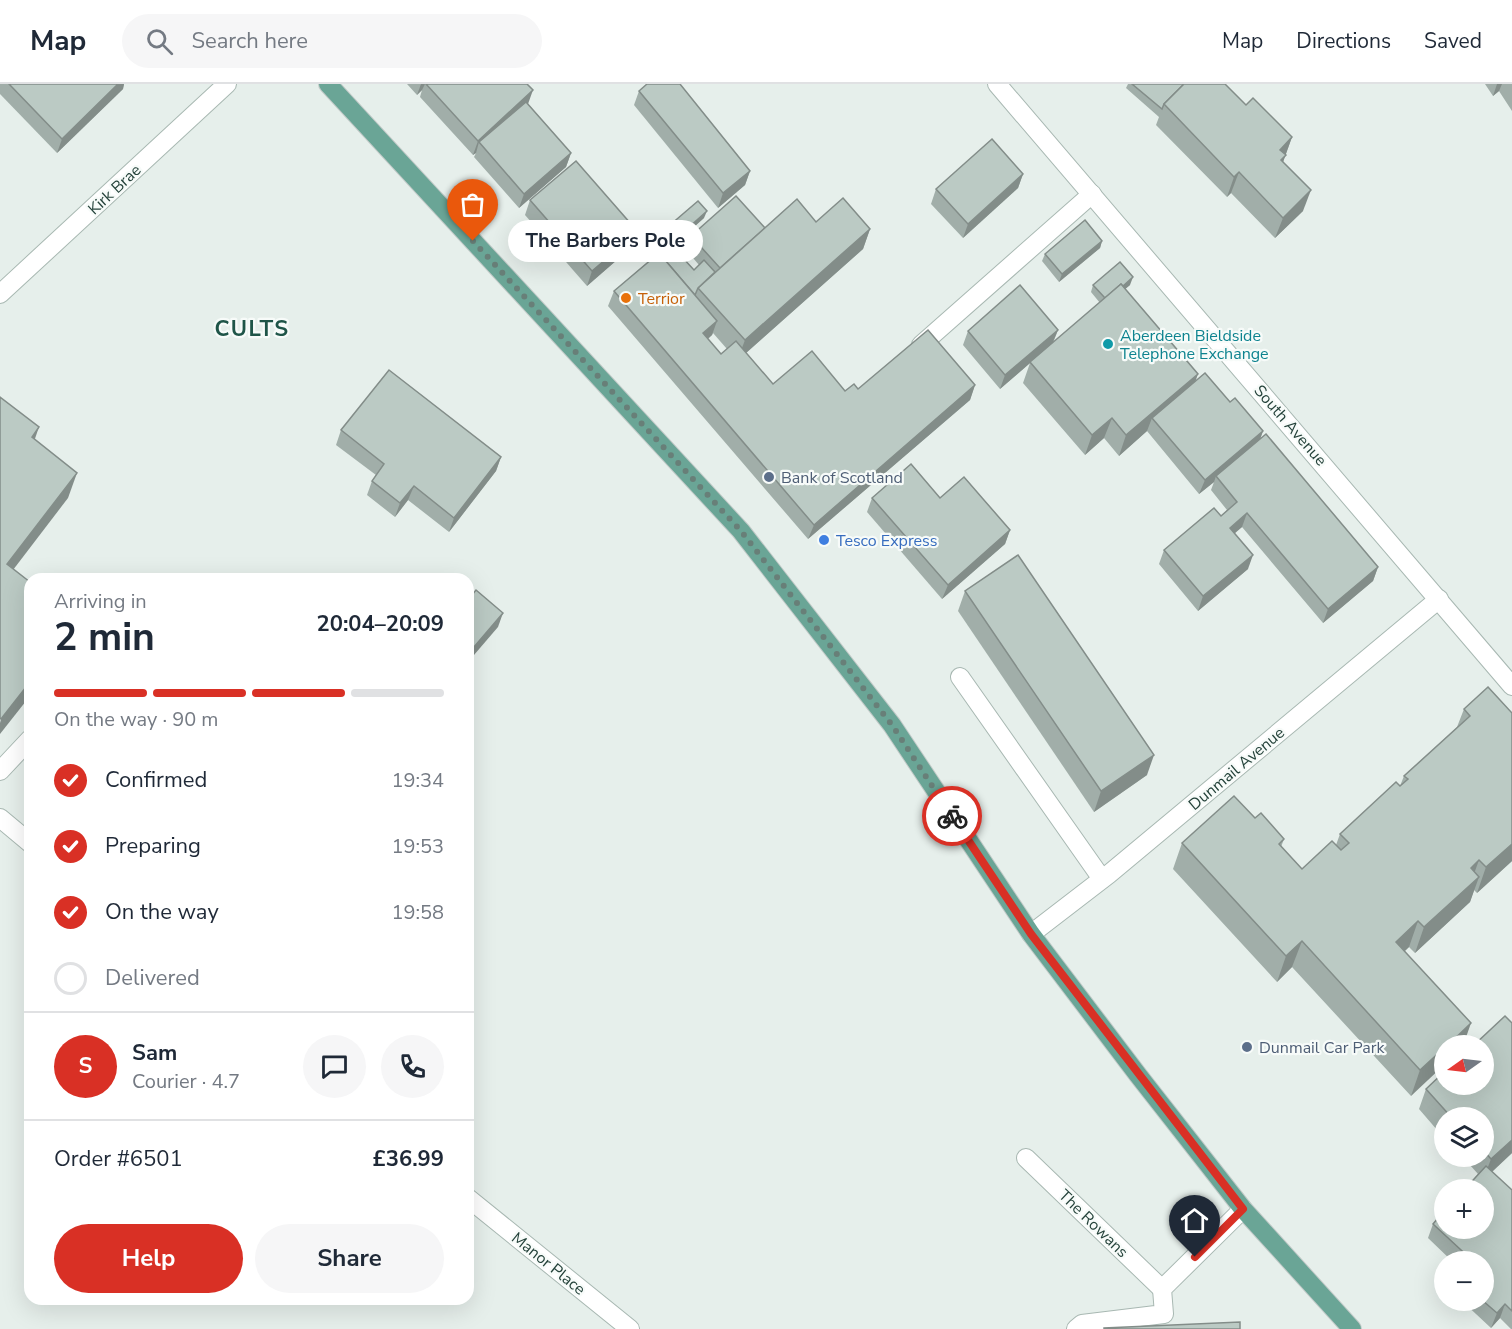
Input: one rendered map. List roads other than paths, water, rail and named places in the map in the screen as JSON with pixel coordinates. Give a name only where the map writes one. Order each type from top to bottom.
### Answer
[{"type":"main road","points":[[328,84],[741,531],[892,725],[1031,934],[1243,1209],[1352,1329]]},
{"type":"street","name":"Kirk Brae","points":[[0,294],[227,84]]},
{"type":"street","name":"South Avenue","points":[[998,84],[1512,686]]},
{"type":"street","points":[[921,345],[1092,194]]},
{"type":"street","name":"Dunmail Avenue","points":[[1031,934],[1102,879],[1439,599]]},
{"type":"street","points":[[960,677],[1102,879]]},
{"type":"street","points":[[0,771],[24,745]]},
{"type":"street","points":[[0,818],[24,838]]},
{"type":"street","name":"The Rowans","points":[[1026,1158],[1162,1289]]},
{"type":"street","name":"Manor Place","points":[[474,1203],[630,1329]]},
{"type":"street","points":[[1076,1329],[1082,1324],[1164,1314],[1162,1289],[1243,1209]]},
{"type":"place","name":"The Barbers Pole","points":[[473,241]]},
{"type":"place","name":"Terrior","points":[[626,298]]},
{"type":"place","name":"Aberdeen Bieldside Telephone Exchange","points":[[1108,344]]},
{"type":"place","name":"Bank of Scotland","points":[[769,477]]},
{"type":"place","name":"Tesco Express","points":[[824,540]]},
{"type":"place","name":"Dunmail Car Park","points":[[1247,1047]]},
{"type":"district","name":"CULTS","points":[[252,328]]}]
